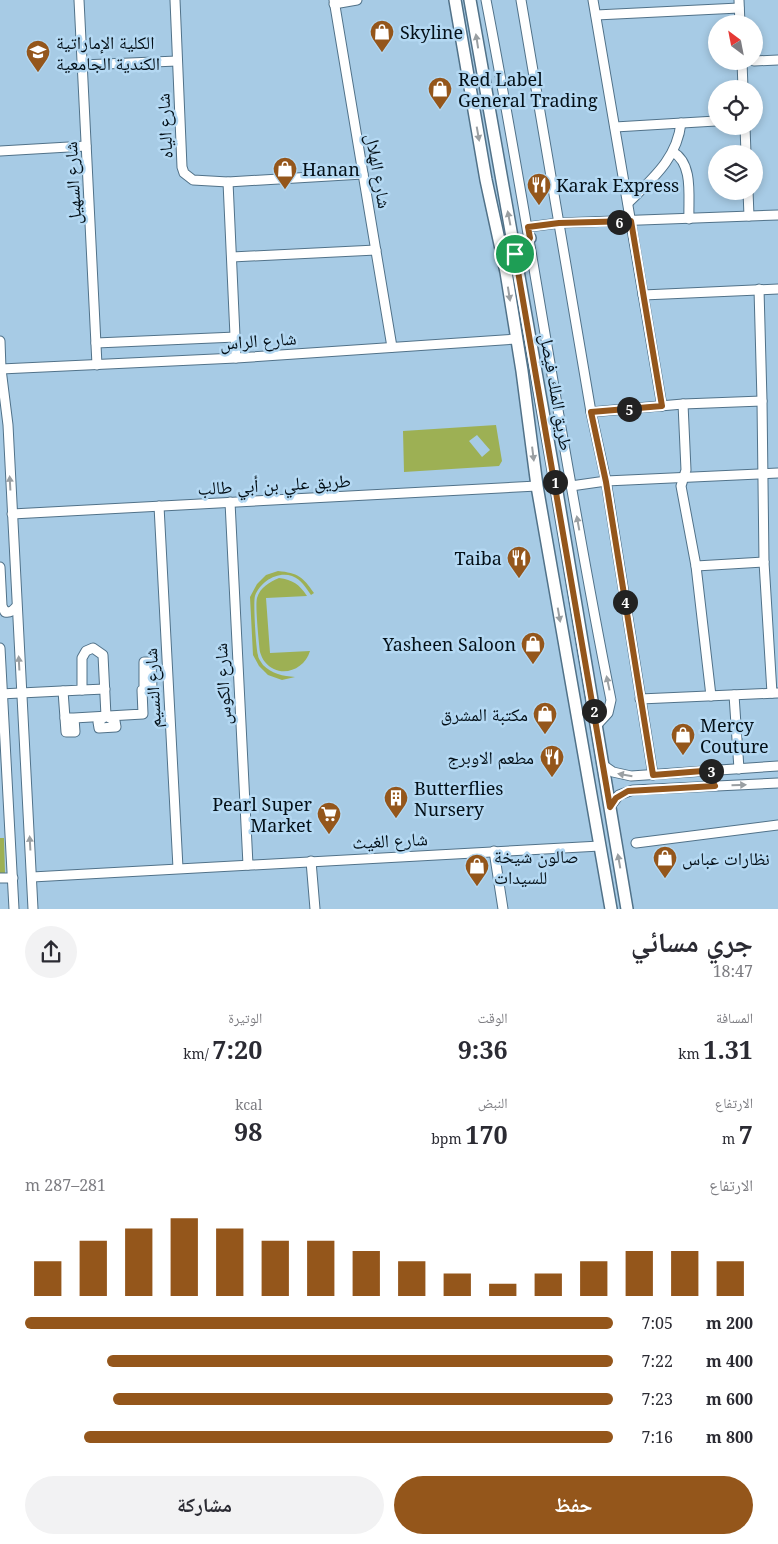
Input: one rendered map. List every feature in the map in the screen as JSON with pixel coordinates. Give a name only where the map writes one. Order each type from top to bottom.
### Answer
[{"type":"main road","name":"طريق الملك فيصل","points":[[455,0],[486,180],[506,272],[537,486],[610,909]]},
{"type":"main road","name":"طريق الملك فيصل","points":[[470,0],[553,468],[628,909]]},
{"type":"main road","points":[[515,254],[529,233]]},
{"type":"main road","points":[[516,339],[525,342],[541,428],[553,468]]},
{"type":"street","name":"شارع السهيل","points":[[79,0],[97,365]]},
{"type":"street","name":"شارع الياه","points":[[174,0],[183,170],[187,176],[193,180],[228,182],[363,174]]},
{"type":"street","points":[[334,2],[357,0]]},
{"type":"street","points":[[486,0],[529,233],[571,486],[611,700],[608,713],[596,726]]},
{"type":"street","points":[[520,0],[591,412],[606,482],[653,775]]},
{"type":"street","points":[[593,0],[662,406]]},
{"type":"street","name":"شارع الهلال","points":[[334,2],[392,348]]},
{"type":"street","points":[[596,15],[739,4]]},
{"type":"street","points":[[763,61],[778,60]]},
{"type":"street","points":[[82,65],[177,61]]},
{"type":"street","points":[[615,127],[708,121]]},
{"type":"street","points":[[628,203],[660,171],[673,152],[681,123]]},
{"type":"street","points":[[0,151],[86,146]]},
{"type":"street","points":[[673,152],[682,158],[686,166],[688,219]]},
{"type":"street","points":[[228,182],[236,358]]},
{"type":"street","points":[[748,200],[749,216]]},
{"type":"street","points":[[529,233],[559,223],[778,216]]},
{"type":"street","points":[[232,257],[376,250]]},
{"type":"street","points":[[640,699],[775,693],[764,562],[759,289]]},
{"type":"street","points":[[643,295],[778,289]]},
{"type":"street","points":[[96,343],[236,337]]},
{"type":"street","name":"شارع الراس","points":[[1,370],[236,358],[516,339]]},
{"type":"street","points":[[0,341],[1,370],[8,425],[33,909]]},
{"type":"street","points":[[591,412],[683,404],[762,401]]},
{"type":"street","points":[[683,404],[686,470],[681,486],[696,566],[711,696]]},
{"type":"street","points":[[571,486],[606,482],[778,474]]},
{"type":"street","name":"طريق علي بن أبي طالب","points":[[12,514],[537,486]]},
{"type":"street","name":"شارع الكوس","points":[[230,502],[248,865]]},
{"type":"street","name":"شارع النسيم","points":[[159,506],[178,868]]},
{"type":"street","points":[[696,566],[764,562]]},
{"type":"street","points":[[0,567],[2,606],[5,612],[9,613],[16,607]]},
{"type":"street","points":[[0,648],[2,743],[14,909]]},
{"type":"street","points":[[82,690],[82,658],[86,651],[93,648],[103,655],[106,716]]},
{"type":"street","points":[[1,694],[105,689]]},
{"type":"street","points":[[63,691],[70,718],[143,714],[142,690],[144,690]]},
{"type":"street","points":[[734,695],[739,768]]},
{"type":"street","points":[[603,765],[613,772],[625,776],[778,766]]},
{"type":"street","points":[[715,770],[711,774],[711,780],[715,786]]},
{"type":"street","points":[[610,807],[616,798],[628,791],[778,783]]},
{"type":"street","points":[[636,843],[778,825]]},
{"type":"street","points":[[0,834],[10,834]]},
{"type":"street","name":"شارع الغيث","points":[[32,876],[600,846]]},
{"type":"street","points":[[494,851],[503,909]]},
{"type":"street","points":[[311,861],[315,909]]},
{"type":"street","points":[[0,878],[13,878]]},
{"type":"green space","points":[[496,425],[502,461],[499,466],[404,472],[403,431]],"holes":[[[477,435],[490,450],[482,457],[469,441]]]},
{"type":"green space","points":[[278,571],[291,573],[299,577],[307,583],[314,593],[311,595],[295,577],[281,575],[265,582],[255,596],[254,607],[258,657],[270,671],[295,677],[282,680],[268,675],[259,666],[253,655],[250,597],[257,584],[266,575]]},
{"type":"green space","points":[[279,578],[295,583],[307,596],[266,598],[270,653],[310,651],[307,658],[297,668],[284,671],[271,667],[262,657],[257,616],[258,594],[266,585]]},
{"type":"green space","points":[[0,838],[4,838],[5,873],[0,874]]},
{"type":"place","name":"Skyline","points":[[382,53]]},
{"type":"place","name":"الكلية الإماراتية الكندية الجامعية","points":[[38,73]]},
{"type":"place","name":"Red Label General Trading","points":[[440,110]]},
{"type":"place","name":"Hanan","points":[[285,190]]},
{"type":"place","name":"Karak Express","points":[[539,206]]},
{"type":"place","name":"Taiba","points":[[519,579]]},
{"type":"place","name":"Yasheen Saloon","points":[[533,665]]},
{"type":"place","name":"مكتبة المشرق","points":[[545,735]]},
{"type":"place","name":"Mercy Couture","points":[[683,756]]},
{"type":"place","name":"مطعم الاوبرج","points":[[552,778]]},
{"type":"place","name":"Butterflies Nursery","points":[[396,819]]},
{"type":"place","name":"Pearl Super Market","points":[[329,835]]},
{"type":"place","name":"نظارات عباس","points":[[665,879]]},
{"type":"place","name":"صالون شيخة للسيدات","points":[[477,887]]},
{"type":"route","points":[[631,221],[662,406],[591,412],[606,482],[653,775],[715,770],[711,774],[711,780],[715,786],[628,791],[619,795],[610,807],[515,254],[530,238],[528,227],[559,223],[631,221]]}]
